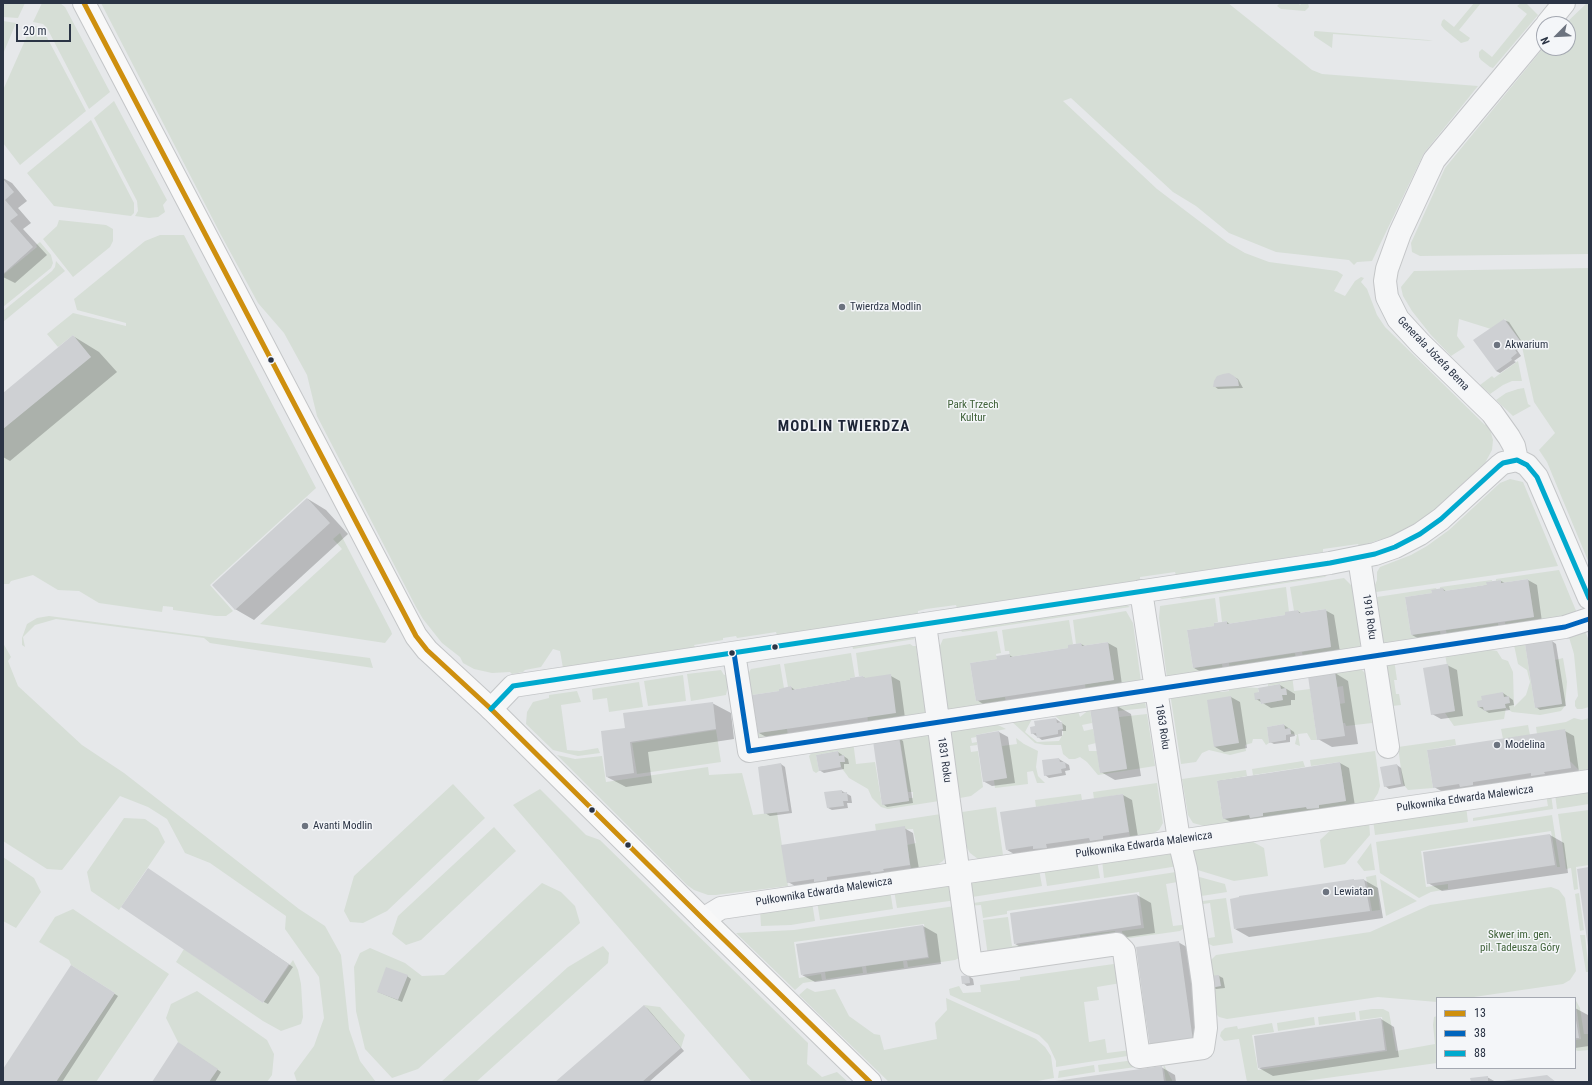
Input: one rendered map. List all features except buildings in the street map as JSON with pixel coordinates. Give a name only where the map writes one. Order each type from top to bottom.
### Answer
[{"type":"street","points":[[84,3],[416,636],[427,650],[491,709],[870,1082]]},
{"type":"street","points":[[1553,16],[1564,3]]},
{"type":"street","name":"Generała Józefa Bema","points":[[1517,460],[1514,446],[1492,413],[1421,344],[1398,319],[1387,297],[1385,282],[1387,269],[1400,233],[1434,160],[1536,38]]},
{"type":"street","points":[[491,709],[513,686],[1359,558],[1375,554],[1420,534],[1441,519],[1498,466],[1503,463],[1517,460],[1527,465],[1537,478],[1589,598]]},
{"type":"street","name":"1918 Roku","points":[[1359,558],[1388,747]]},
{"type":"street","name":"1863 Roku","points":[[959,872],[971,965],[1117,944],[1124,951],[1139,1057],[1204,1048],[1206,1028],[1204,983],[1186,869],[1179,840],[1141,591]]},
{"type":"street","points":[[734,653],[749,751],[1565,627],[1589,619]]},
{"type":"street","name":"1831 Roku","points":[[924,624],[959,872]]},
{"type":"street","name":"Pułkownika Edwarda Malewicza","points":[[703,919],[721,908],[1589,781]]},
{"type":"green space","points":[[3,3],[25,3],[18,18],[3,17]]},
{"type":"green space","points":[[42,3],[60,3],[65,7],[110,92],[89,109],[47,28],[43,24],[33,22]]},
{"type":"green space","name":"Park Trzech Kultur","points":[[101,3],[1228,3],[1312,70],[1322,74],[1478,86],[1424,153],[1372,261],[1357,262],[1354,265],[1349,260],[1276,252],[1229,233],[1196,206],[1173,192],[1071,98],[1063,101],[1157,189],[1228,243],[1245,253],[1269,262],[1337,271],[1343,275],[1334,291],[1345,296],[1355,281],[1361,277],[1364,278],[1361,282],[1367,289],[1377,315],[1385,327],[1485,425],[1488,422],[1493,440],[1492,450],[1485,463],[1427,516],[1396,535],[1359,546],[1358,544],[1323,549],[1323,552],[1176,575],[1175,572],[1140,577],[1140,581],[957,608],[956,605],[926,609],[918,611],[918,614],[777,635],[776,632],[737,638],[736,636],[694,645],[695,647],[563,668],[560,651],[553,649],[541,667],[525,670],[523,672],[512,674],[510,672],[492,673],[474,669],[463,663],[460,657],[442,643],[423,619],[416,607],[317,416],[307,375],[284,333],[258,303],[221,235]]},
{"type":"green space","points":[[1280,3],[1298,3],[1300,5],[1302,3],[1308,3],[1309,7],[1305,11],[1281,9],[1277,6]]},
{"type":"green space","points":[[1474,3],[1481,3],[1459,30],[1470,38],[1468,41],[1461,43],[1444,29],[1441,25],[1442,21],[1444,19],[1454,27]]},
{"type":"green space","points":[[1521,3],[1527,4],[1538,15],[1493,68],[1490,67],[1481,60],[1479,57],[1479,52],[1482,49],[1492,57],[1527,14],[1517,6]]},
{"type":"green space","points":[[1587,3],[1589,3],[1589,254],[1420,256],[1412,252],[1411,243],[1445,168],[1537,56],[1576,56],[1576,16],[1573,16]]},
{"type":"green space","points":[[3,21],[16,23],[3,54]]},
{"type":"green space","points":[[37,26],[42,28],[86,111],[20,165],[3,143],[3,90],[31,27]]},
{"type":"green space","points":[[1315,31],[1433,41],[1333,34],[1332,48],[1314,36]]},
{"type":"green space","points":[[114,101],[167,200],[163,205],[165,212],[158,217],[149,218],[135,216],[138,211],[137,201],[94,118]]},
{"type":"green space","points":[[91,120],[134,203],[134,213],[131,216],[54,206],[27,173]]},
{"type":"green space","points":[[59,220],[106,225],[113,229],[113,241],[110,247],[73,277],[43,239],[57,226]]},
{"type":"green space","points":[[160,235],[184,235],[316,488],[210,585],[233,611],[226,616],[173,610],[173,607],[163,606],[162,612],[99,603],[79,591],[58,590],[33,575],[11,581],[9,584],[3,584],[3,429],[91,357],[73,335],[58,347],[47,334],[73,313],[126,326],[126,323],[77,310],[74,299],[145,241]]},
{"type":"green space","points":[[40,242],[51,255],[53,263],[51,268],[3,307],[3,275],[37,247],[36,245]]},
{"type":"green space","points":[[56,261],[65,271],[3,322],[3,311],[52,271],[55,267]]},
{"type":"green space","points":[[1589,268],[1589,563],[1547,462],[1539,450],[1555,433],[1534,402],[1521,342],[1505,319],[1491,329],[1459,319],[1457,336],[1465,347],[1451,356],[1431,335],[1412,311],[1403,296],[1401,287],[1414,271]]},
{"type":"green space","points":[[1518,361],[1522,381],[1512,381],[1490,394],[1480,385],[1492,376],[1494,378]]},
{"type":"green space","points":[[1524,388],[1528,404],[1531,406],[1513,416],[1496,400],[1506,393]]},
{"type":"green space","points":[[1510,479],[1523,482],[1558,566],[1376,592],[1375,585],[1377,580],[1377,572],[1380,567],[1411,555],[1427,546],[1449,530],[1500,483]]},
{"type":"green space","points":[[340,533],[391,631],[392,634],[385,643],[260,624],[342,549],[333,539]]},
{"type":"green space","points":[[1559,570],[1577,613],[1506,628],[1505,622],[1534,617],[1528,579],[1501,583],[1501,580],[1496,581],[1496,579]]},
{"type":"green space","points":[[1326,571],[1327,575],[1325,577],[1182,599],[1180,598],[1179,594]]},
{"type":"green space","points":[[1344,578],[1353,587],[1361,649],[1303,658],[1302,652],[1331,647],[1326,609],[1299,613],[1298,610],[1294,611],[1290,587]]},
{"type":"green space","points":[[1492,580],[1487,582],[1487,585],[1444,591],[1443,589],[1440,589],[1440,587]]},
{"type":"green space","points":[[1286,587],[1289,612],[1285,615],[1227,624],[1227,621],[1222,622],[1219,597]]},
{"type":"green space","points":[[1436,588],[1437,590],[1431,590],[1432,593],[1405,597],[1411,635],[1440,631],[1441,637],[1384,646],[1377,597]]},
{"type":"green space","points":[[1215,598],[1218,622],[1214,623],[1214,626],[1187,630],[1193,668],[1222,664],[1223,670],[1167,678],[1159,618],[1160,606]]},
{"type":"green space","points":[[1123,603],[1130,607],[962,632],[959,627]]},
{"type":"green space","points":[[1126,611],[1133,623],[1141,682],[1086,691],[1085,684],[1114,680],[1108,642],[1082,646],[1081,643],[1076,644],[1073,620]]},
{"type":"green space","points":[[49,616],[370,658],[373,668],[210,643],[204,638],[56,619],[35,625],[23,637],[25,647],[22,645],[22,638],[27,624],[37,618]]},
{"type":"green space","points":[[1069,620],[1073,644],[1068,648],[1010,657],[1009,651],[1005,651],[1002,630]]},
{"type":"green space","points":[[1498,623],[1499,629],[1447,636],[1446,630]]},
{"type":"green space","points":[[1584,628],[1589,641],[1589,707],[1577,709],[1575,706],[1575,701],[1578,696],[1574,654],[1568,634]]},
{"type":"green space","points":[[997,631],[1001,653],[996,654],[997,659],[970,663],[976,701],[1005,697],[1006,703],[948,712],[939,648],[943,639]]},
{"type":"green space","points":[[909,636],[915,639],[853,649],[852,644]]},
{"type":"green space","points":[[3,643],[11,657],[8,661],[18,686],[82,745],[124,773],[299,909],[325,926],[341,955],[349,1029],[360,1061],[376,1082],[297,1082],[294,1073],[314,1046],[324,1018],[319,977],[285,929],[286,916],[210,863],[185,853],[167,819],[148,807],[120,796],[62,870],[47,869],[3,841]]},
{"type":"green space","points":[[910,644],[916,646],[926,715],[868,723],[864,678],[863,676],[859,676],[856,653]]},
{"type":"green space","points":[[1525,644],[1535,708],[1562,704],[1555,660],[1563,658],[1567,682],[1565,706],[1561,711],[1540,715],[1512,712],[1506,708],[1504,719],[1454,726],[1445,713],[1455,711],[1445,654],[1487,649],[1497,651],[1502,659],[1508,661],[1513,672],[1514,707],[1526,695],[1530,682],[1527,670],[1518,664],[1514,645]]},
{"type":"green space","points":[[851,653],[855,677],[850,678],[850,680],[792,690],[791,686],[788,687],[784,664]]},
{"type":"green space","points":[[1295,653],[1296,659],[1230,669],[1229,663]]},
{"type":"green space","points":[[1394,659],[1397,680],[1394,680],[1396,694],[1399,694],[1401,705],[1392,706],[1386,661]]},
{"type":"green space","points":[[780,664],[784,688],[779,689],[779,691],[752,695],[758,733],[787,729],[788,735],[758,740],[748,674],[751,669]]},
{"type":"green space","points":[[1359,667],[1365,673],[1372,723],[1346,726],[1345,723],[1342,723],[1339,704],[1345,703],[1343,686],[1337,687],[1335,672]]},
{"type":"green space","points":[[721,670],[724,675],[727,674],[729,682],[726,695],[691,701],[687,674]]},
{"type":"green space","points":[[683,675],[686,701],[648,706],[644,681]]},
{"type":"green space","points":[[1292,675],[1294,691],[1310,689],[1317,740],[1311,740],[1307,733],[1298,734],[1300,746],[1295,744],[1297,735],[1291,734],[1290,728],[1285,729],[1284,724],[1267,727],[1269,743],[1266,745],[1262,739],[1253,739],[1252,743],[1245,745],[1246,751],[1230,755],[1209,750],[1202,753],[1196,762],[1181,764],[1170,693],[1191,693],[1199,695],[1216,689],[1221,692],[1229,691],[1229,686],[1258,688],[1261,704],[1283,700],[1282,695],[1287,695],[1286,688],[1281,689],[1280,684],[1268,686],[1268,678]]},
{"type":"green space","points":[[639,682],[643,707],[609,712],[607,698],[593,700],[592,689]]},
{"type":"green space","points":[[577,691],[581,702],[561,705],[567,750],[580,751],[598,748],[600,753],[578,756],[553,750],[526,724],[527,712],[533,702],[549,698],[549,695]]},
{"type":"green space","points":[[1144,695],[1146,708],[1118,711],[1117,705]]},
{"type":"green space","points":[[1077,708],[1080,717],[1090,709],[1092,723],[1082,725],[1084,731],[1093,729],[1096,743],[1088,745],[1089,751],[1097,751],[1100,773],[1127,768],[1119,717],[1147,714],[1155,766],[1098,775],[1087,762],[1080,757],[1069,759],[1063,754],[1061,745],[1045,745],[1035,743],[1010,720]],"holes":[[[1053,714],[1062,722],[1063,734],[1059,741],[1037,742],[1025,732],[1032,719]]]},
{"type":"green space","points":[[1574,718],[1582,720],[1589,718],[1589,769],[1580,771],[1570,761],[1565,730],[1537,734],[1536,727],[1566,722]]},
{"type":"green space","points":[[992,722],[1006,729],[976,735],[976,737],[971,738],[972,743],[977,742],[977,745],[970,746],[971,752],[978,751],[983,787],[971,796],[960,798],[949,725]]},
{"type":"green space","points":[[1528,725],[1530,735],[1503,739],[1501,729]]},
{"type":"green space","points":[[929,729],[939,801],[888,809],[881,807],[872,798],[868,789],[849,778],[841,767],[840,762],[845,762],[844,755],[839,756],[838,751],[816,755],[819,771],[816,773],[813,771],[809,756],[818,746],[853,741],[856,764],[875,762],[882,805],[909,801],[909,798],[913,798],[913,792],[908,792],[899,733]]},
{"type":"green space","points":[[716,730],[721,762],[637,774],[632,743]]},
{"type":"green space","points":[[1016,738],[1038,751],[1036,767],[1038,776],[1045,783],[1037,783],[1033,771],[1027,772],[1028,784],[995,788],[994,780],[1007,778],[1002,746],[1017,744]]},
{"type":"green space","points":[[1455,739],[1456,745],[1427,750],[1433,788],[1408,790],[1403,784],[1398,747]]},
{"type":"green space","points":[[1375,751],[1380,786],[1373,801],[1204,826],[1193,823],[1188,815],[1182,779],[1246,770],[1247,776],[1217,781],[1223,819],[1249,815],[1250,818],[1263,816],[1263,813],[1306,807],[1307,809],[1319,808],[1319,805],[1346,801],[1340,762],[1311,766],[1310,760]]},
{"type":"green space","points":[[557,755],[575,759],[602,756],[606,782],[708,767],[709,775],[742,773],[753,815],[777,812],[788,886],[716,895],[708,895],[694,890],[687,885]]},
{"type":"green space","points":[[1303,761],[1305,767],[1253,775],[1252,769]]},
{"type":"green space","points":[[1157,783],[1163,823],[1159,830],[1152,834],[1130,837],[1123,794],[1094,799],[1093,792]]},
{"type":"green space","points":[[453,784],[485,818],[387,911],[363,923],[350,922],[344,911],[354,876]]},
{"type":"green space","points":[[540,789],[586,835],[600,840],[808,1043],[807,1064],[822,1077],[837,1072],[848,1082],[752,1082],[513,805]]},
{"type":"green space","points":[[1589,789],[1589,804],[1557,809],[1555,794]]},
{"type":"green space","points":[[1081,794],[1082,800],[1036,807],[1035,800]]},
{"type":"green space","points":[[1551,794],[1553,809],[1473,821],[1473,818],[1548,806],[1546,795]]},
{"type":"green space","points":[[1466,806],[1468,822],[1375,835],[1373,820]]},
{"type":"green space","points":[[996,807],[1003,855],[978,859],[970,853],[967,848],[962,812]]},
{"type":"green space","points":[[1589,810],[1589,865],[1576,867],[1578,889],[1574,890],[1571,868],[1566,869],[1558,814]]},
{"type":"green space","points":[[941,814],[947,854],[943,861],[937,865],[911,869],[907,845],[916,843],[913,829],[876,831],[875,824]]},
{"type":"green space","points":[[1552,815],[1560,867],[1557,867],[1551,831],[1421,851],[1426,887],[1448,884],[1448,889],[1431,892],[1419,898],[1380,873],[1376,842]]},
{"type":"green space","points":[[124,818],[145,819],[158,828],[165,842],[119,910],[91,891],[87,872]]},
{"type":"green space","points":[[1369,821],[1370,835],[1345,864],[1324,868],[1320,840],[1335,826]]},
{"type":"green space","points":[[494,827],[516,851],[421,940],[406,945],[392,934],[398,916]]},
{"type":"green space","points":[[1248,839],[1264,848],[1268,876],[1234,881],[1191,868],[1192,853],[1195,849]]},
{"type":"green space","points":[[1371,843],[1375,870],[1364,871],[1357,862]]},
{"type":"green space","points":[[1170,851],[1178,866],[1104,878],[1102,860]]},
{"type":"green space","points":[[3,857],[34,878],[41,892],[16,928],[3,921]]},
{"type":"green space","points":[[1097,860],[1100,878],[1047,886],[1044,868]]},
{"type":"green space","points":[[1039,869],[1042,886],[966,898],[971,881]]},
{"type":"green space","points":[[1176,872],[1183,881],[1166,884],[1173,926],[1190,924],[1180,931],[1123,939],[1122,931],[1144,928],[1139,892],[1007,911],[1007,914],[983,918],[981,905],[967,906],[967,904]]},
{"type":"green space","points":[[1192,875],[1225,884],[1227,892],[1195,897]]},
{"type":"green space","points":[[1376,875],[1380,910],[1372,911],[1366,877]]},
{"type":"green space","points":[[1380,879],[1417,901],[1386,916]]},
{"type":"green space","points":[[542,883],[561,892],[575,906],[580,923],[418,1069],[392,1078],[365,1049],[356,1011],[354,967],[360,953],[370,948],[405,963],[422,976],[444,975]]},
{"type":"green space","points":[[949,885],[957,900],[897,908],[894,890]]},
{"type":"green space","name":"Skwer im. gen. pil. Tadeusza Góry","points":[[1551,887],[1559,890],[1565,898],[1576,971],[1570,980],[1563,984],[1474,997],[1436,997],[1436,1002],[1378,997],[1227,1019],[1219,1017],[1213,1011],[1208,963],[1216,955],[1370,932],[1430,905]]},
{"type":"green space","points":[[890,890],[893,909],[820,920],[817,901]]},
{"type":"green space","points":[[1579,893],[1584,930],[1580,931],[1575,894]]},
{"type":"green space","points":[[1226,898],[1233,943],[1213,946],[1203,939],[1215,937],[1210,903],[1196,905],[1195,902]]},
{"type":"green space","points":[[812,902],[815,921],[791,925],[761,926],[760,909]]},
{"type":"green space","points":[[955,906],[959,958],[955,960],[908,967],[907,961],[929,958],[924,924],[794,942],[799,978],[821,974],[822,980],[803,983],[795,990],[736,933],[794,930]]},
{"type":"green space","points":[[73,909],[169,974],[96,1082],[56,1082],[115,993],[71,965],[69,960],[39,942],[55,917]]},
{"type":"green space","points":[[1008,917],[1012,946],[1035,943],[1036,949],[988,956],[983,920]]},
{"type":"green space","points":[[1115,931],[1116,936],[1081,943],[1080,935]]},
{"type":"green space","points":[[1580,935],[1585,935],[1589,972],[1586,972]]},
{"type":"green space","points":[[1077,937],[1077,944],[1040,949],[1040,942]]},
{"type":"green space","points":[[603,946],[609,953],[608,963],[476,1082],[441,1082],[568,967]]},
{"type":"green space","points":[[184,949],[263,1003],[293,960],[298,970],[301,984],[303,1017],[301,1024],[281,1031],[263,1021],[176,962]]},
{"type":"green space","points":[[903,961],[904,968],[867,973],[866,966]]},
{"type":"green space","points":[[1121,963],[1121,983],[1097,987],[1099,1000],[1084,1002],[1089,1042],[1105,1039],[1107,1053],[1131,1050],[1134,1055],[1056,1067],[1056,1061],[1048,1044],[1039,1035],[950,995],[949,989],[959,986],[963,993],[981,992],[980,985],[1020,980],[1020,977]]},
{"type":"green space","points":[[862,967],[863,973],[826,979],[825,972]]},
{"type":"green space","points":[[807,988],[815,992],[835,989],[849,1016],[874,1034],[880,1035],[884,1050],[937,1039],[935,1023],[947,1010],[946,998],[1036,1039],[1045,1047],[1051,1056],[1054,1078],[1032,1082],[889,1082],[799,995]]},
{"type":"green space","points":[[197,991],[267,1040],[274,1054],[272,1075],[267,1082],[209,1082],[178,1042],[166,1018],[171,1004]]},
{"type":"green space","points":[[1576,1001],[1580,1008],[1584,1034],[1589,1034],[1589,1050],[1576,1050],[1576,1040],[1581,1039]]},
{"type":"green space","points":[[644,1005],[660,1007],[685,1035],[681,1048]]},
{"type":"green space","points":[[1383,1009],[1389,1012],[1396,1051],[1435,1044],[1433,1025],[1434,1017],[1436,1016],[1436,1063],[1297,1082],[1247,1082],[1239,1039],[1224,1041],[1220,1036],[1221,1032],[1225,1028],[1237,1026],[1238,1029],[1272,1023],[1274,1032],[1252,1035],[1258,1070],[1387,1051],[1382,1017],[1360,1020],[1359,1011]]},
{"type":"green space","points":[[1355,1012],[1356,1020],[1319,1025],[1318,1017]]},
{"type":"green space","points":[[1314,1017],[1315,1025],[1278,1031],[1277,1023]]},
{"type":"green space","points":[[1134,1060],[1136,1067],[1099,1072],[1098,1065]]},
{"type":"green space","points":[[1163,1063],[1173,1082],[1166,1082]]},
{"type":"green space","points":[[1094,1065],[1095,1072],[1058,1078],[1059,1071]]},
{"type":"transit line","name":"13","points":[[84,3],[416,636],[427,650],[491,709],[870,1082]]},
{"type":"transit line","name":"88","points":[[491,709],[513,686],[1330,563],[1375,554],[1395,547],[1420,534],[1441,519],[1499,466],[1503,463],[1517,460],[1527,465],[1537,477],[1589,598]]},
{"type":"transit line","name":"38","points":[[734,653],[749,751],[1565,627],[1589,619]]},
{"type":"place","name":"Twierdza Modlin","points":[[842,307]]},
{"type":"place","name":"Akwarium","points":[[1497,345]]},
{"type":"place","name":"Modelina","points":[[1497,745]]},
{"type":"place","name":"Avanti Modlin","points":[[305,826]]},
{"type":"place","name":"Lewiatan","points":[[1326,892]]},
{"type":"district","name":"MODLIN TWIERDZA","points":[[844,427]]}]
